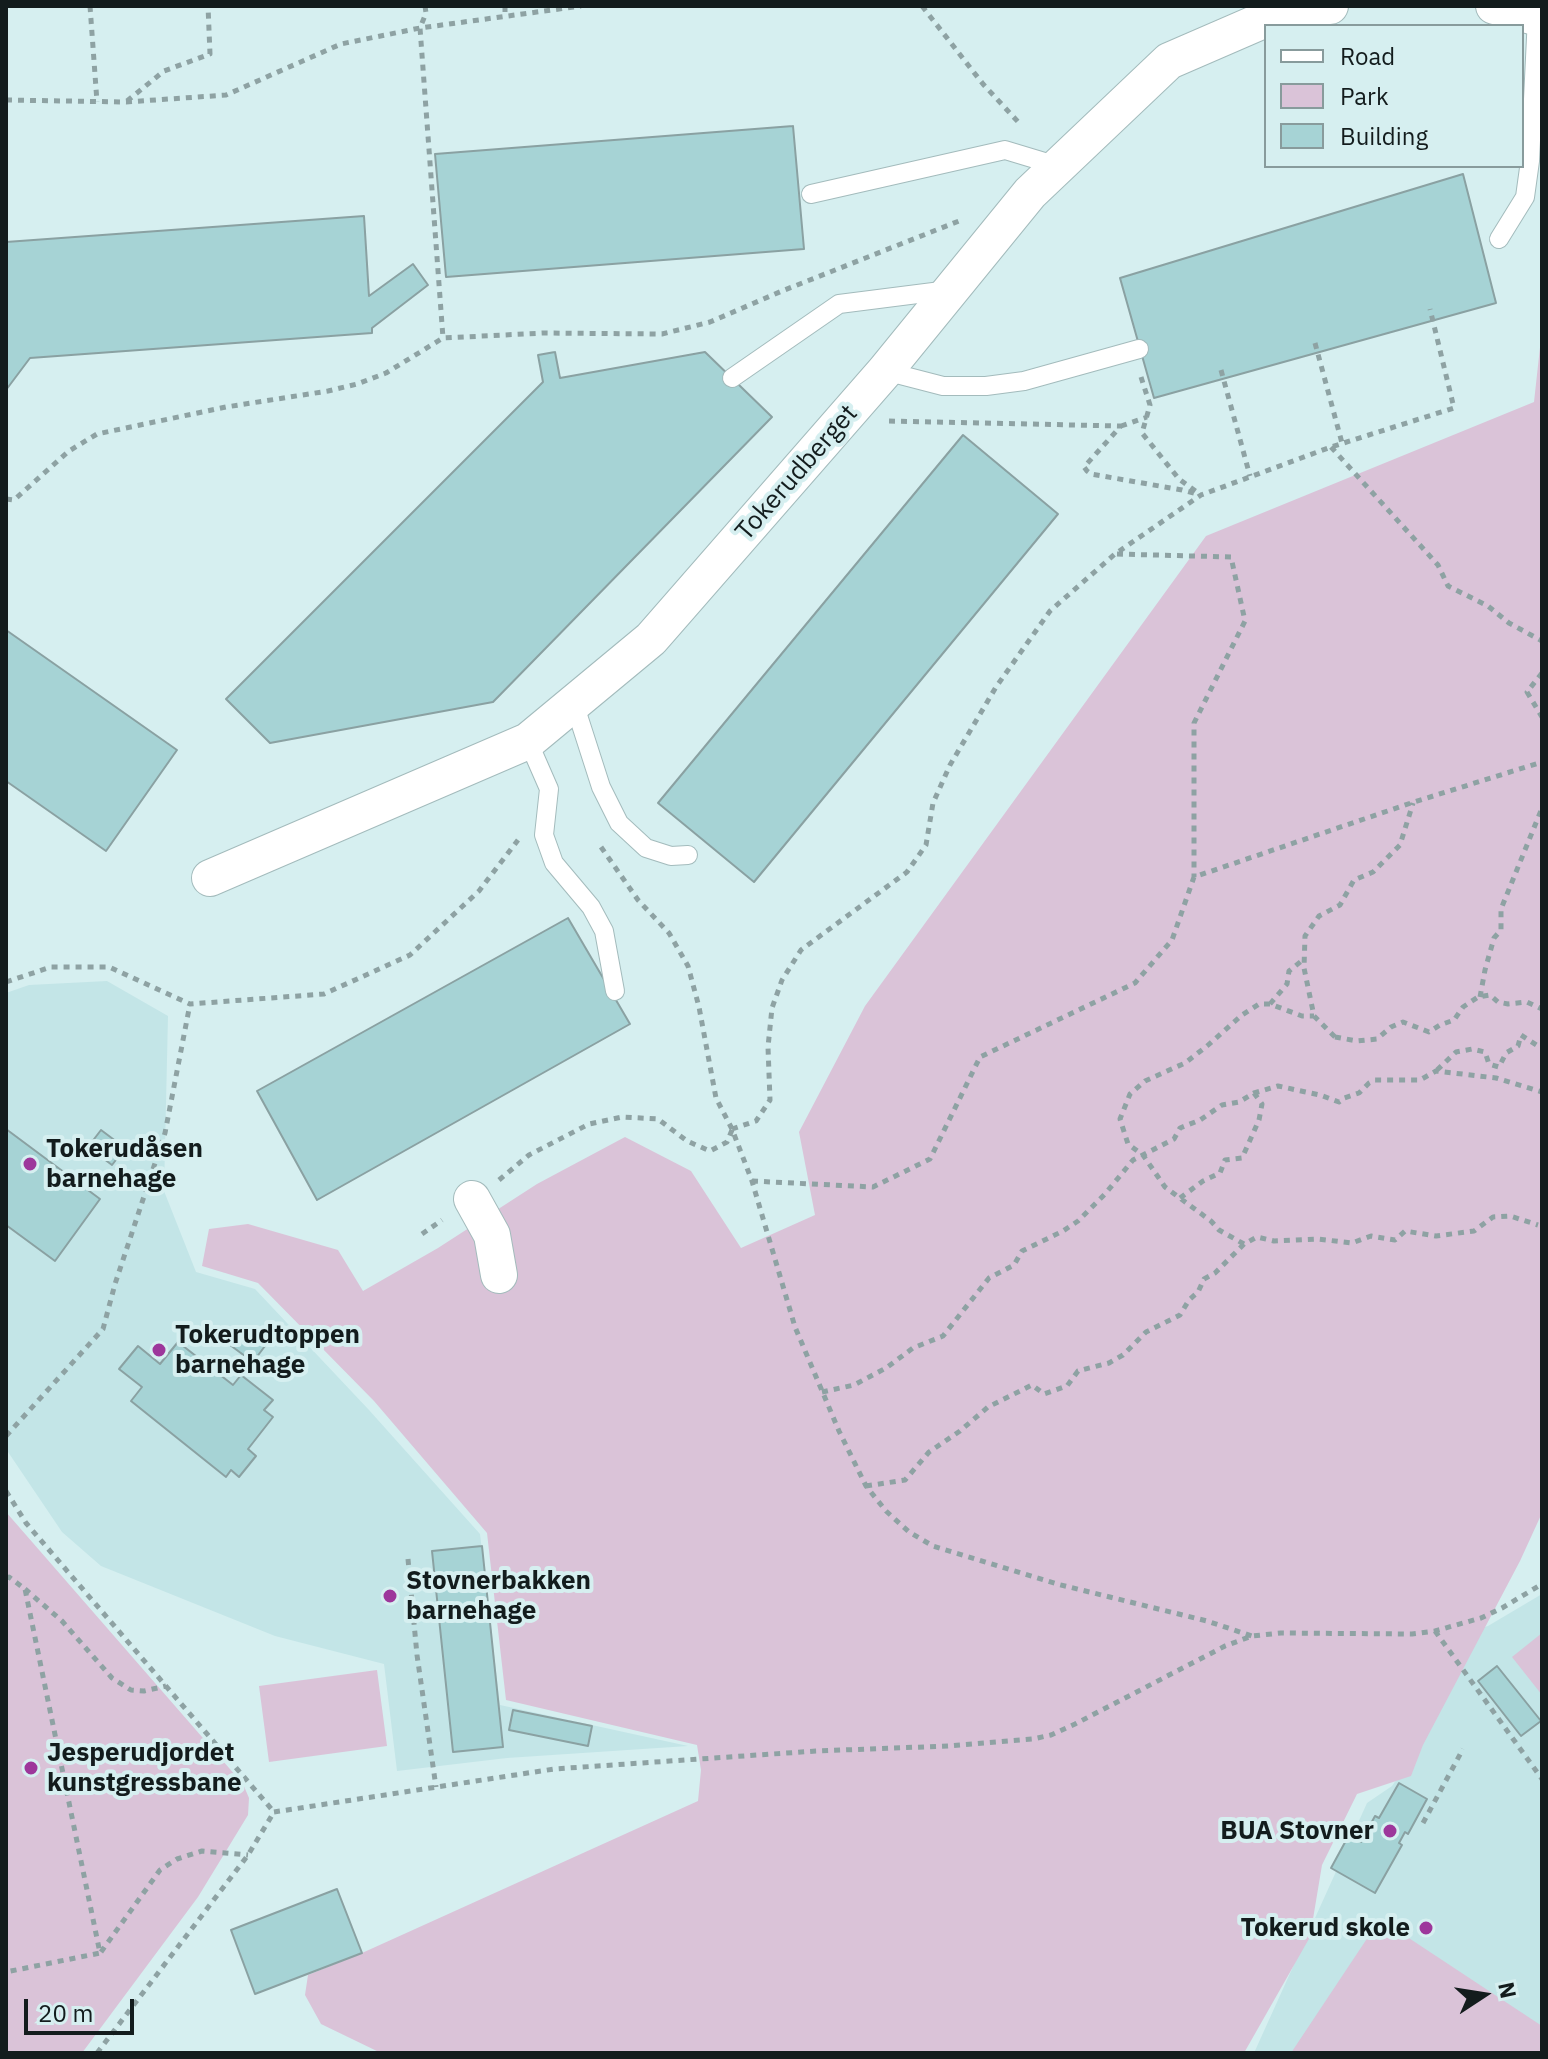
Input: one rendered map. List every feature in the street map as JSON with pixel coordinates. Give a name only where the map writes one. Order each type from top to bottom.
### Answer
[{"type":"street","name":"Tokerudberget","points":[[210,878],[528,741],[651,639],[885,371],[1030,193],[1169,61],[1282,12],[1330,6]]},
{"type":"street","points":[[1494,6],[1539,18]]},
{"type":"street","points":[[472,1199],[492,1235],[499,1275]]},
{"type":"lane","points":[[1499,239],[1525,197],[1539,18]]},
{"type":"lane","points":[[811,194],[1005,150],[1058,166]]},
{"type":"lane","points":[[732,378],[839,304],[951,290]]},
{"type":"lane","points":[[885,371],[943,386],[986,386],[1138,357]]},
{"type":"lane","points":[[574,703],[601,787],[619,823],[646,848],[671,856],[688,855]]},
{"type":"lane","points":[[528,741],[549,789],[544,835],[554,863],[591,907],[604,931],[615,991]]},
{"type":"path","points":[[90,6],[97,102]]},
{"type":"path","points":[[126,102],[164,71],[210,54],[208,6]]},
{"type":"path","points":[[425,6],[426,13],[420,28],[443,338]]},
{"type":"path","points":[[505,6],[505,16]]},
{"type":"path","points":[[6,100],[126,102],[226,95],[341,44],[420,28],[581,6]]},
{"type":"path","points":[[922,6],[983,84],[1058,166]]},
{"type":"path","points":[[6,499],[14,500],[69,451],[97,434],[357,384],[386,373],[443,338],[544,333],[662,334],[710,322],[972,216]]},
{"type":"path","points":[[732,1129],[756,1121],[770,1100],[768,1047],[772,1008],[782,980],[801,950],[907,872],[926,845],[933,803],[950,765],[996,687],[1050,611],[1115,554],[1201,495],[1342,443],[1454,408],[1430,309]]},
{"type":"path","points":[[1315,343],[1342,443]]},
{"type":"path","points":[[1138,357],[1150,405],[1142,433],[1179,479],[1201,495]]},
{"type":"path","points":[[1221,370],[1250,476]]},
{"type":"path","points":[[883,421],[1121,426],[1147,417]]},
{"type":"path","points":[[1121,426],[1084,467],[1087,471],[1201,495]]},
{"type":"path","points":[[1331,447],[1438,565],[1448,586],[1488,606],[1509,623],[1542,641]]},
{"type":"path","points":[[752,1181],[873,1187],[930,1159],[980,1057],[1135,983],[1172,940],[1194,877],[1194,723],[1245,621],[1231,557],[1115,554]]},
{"type":"path","points":[[1542,673],[1527,692],[1542,717]]},
{"type":"path","points":[[1194,877],[1542,762]]},
{"type":"path","points":[[6,982],[51,967],[109,967],[190,1004],[324,994],[410,955],[479,891],[528,828],[549,789]]},
{"type":"path","points":[[1414,802],[1400,845],[1373,872],[1354,880],[1340,905],[1319,916],[1305,936],[1304,968],[1314,1016],[1334,1037],[1357,1041],[1377,1039],[1403,1022],[1429,1032],[1454,1020],[1463,1007],[1490,995],[1498,1002],[1527,1002],[1542,1009]]},
{"type":"path","points":[[1480,997],[1494,938],[1501,930],[1501,909],[1542,808]]},
{"type":"path","points":[[597,842],[638,900],[669,933],[688,966],[716,1098],[752,1181],[795,1327],[866,1486],[886,1511],[909,1532],[933,1546],[1057,1584],[1207,1621],[1252,1636]]},
{"type":"path","points":[[1270,1004],[1287,984],[1289,971],[1304,958]]},
{"type":"path","points":[[6,1436],[103,1329],[165,1133],[190,1004]]},
{"type":"path","points":[[1244,1244],[1219,1230],[1165,1187],[1143,1155],[1128,1144],[1120,1119],[1130,1094],[1145,1081],[1185,1063],[1259,1004],[1270,1004],[1302,1016],[1314,1016]]},
{"type":"path","points":[[822,1392],[854,1385],[886,1368],[913,1348],[943,1336],[989,1278],[1014,1265],[1022,1251],[1078,1221],[1133,1160],[1174,1139],[1180,1128],[1200,1120],[1222,1105],[1239,1102],[1254,1093],[1278,1086],[1339,1102],[1359,1093],[1375,1080],[1420,1080],[1436,1071],[1456,1052],[1472,1049],[1485,1052],[1489,1064],[1499,1067],[1506,1053],[1518,1046],[1521,1035],[1542,1046]]},
{"type":"path","points":[[1436,1071],[1496,1078],[1542,1092]]},
{"type":"path","points":[[1180,1198],[1220,1173],[1225,1160],[1242,1158],[1259,1120],[1262,1104],[1254,1093]]},
{"type":"path","points":[[422,1234],[529,1155],[589,1124],[622,1117],[658,1119],[687,1141],[710,1151],[727,1142],[732,1129]]},
{"type":"path","points":[[866,1486],[905,1480],[929,1452],[988,1407],[1032,1385],[1044,1394],[1067,1386],[1078,1371],[1109,1363],[1123,1355],[1146,1332],[1180,1315],[1204,1279],[1215,1273],[1244,1244],[1257,1237],[1274,1241],[1318,1239],[1352,1243],[1371,1236],[1395,1240],[1405,1231],[1436,1236],[1474,1231],[1493,1217],[1510,1216],[1538,1225]]},
{"type":"path","points":[[6,1491],[26,1523],[274,1812]]},
{"type":"path","points":[[408,1559],[417,1655],[436,1787]]},
{"type":"path","points":[[6,1578],[25,1589],[62,1621],[112,1678],[131,1690],[144,1691],[166,1686]]},
{"type":"path","points":[[274,1812],[554,1769],[1033,1739],[1075,1724],[1225,1646],[1252,1636],[1435,1631],[1492,1613],[1542,1584]]},
{"type":"path","points":[[25,1589],[100,1953]]},
{"type":"path","points":[[1435,1631],[1542,1779]]},
{"type":"path","points":[[1423,1823],[1463,1749]]},
{"type":"path","points":[[97,2053],[248,1855],[274,1812]]},
{"type":"path","points":[[6,1972],[100,1953],[160,1870],[177,1859],[202,1851],[248,1855]]},
{"type":"shaded area","name":"Tokerudtoppen barnehage","points":[[107,981],[168,1016],[164,1191],[196,1272],[255,1289],[480,1534],[500,1705],[688,1746],[507,1758],[397,1771],[384,1664],[275,1636],[101,1566],[62,1532],[6,1449],[6,993],[29,985]]},
{"type":"shaded area","name":"Tokerud skole","points":[[1542,1594],[1542,2053],[1254,2053],[1367,1803],[1392,1786],[1405,1767],[1419,1645],[1488,1626]]},
{"type":"green space","points":[[1542,329],[1542,1513],[1423,1745],[1411,1776],[1357,1794],[1322,1865],[1310,1937],[1244,2053],[381,2053],[321,2024],[305,1995],[308,1975],[698,1801],[701,1770],[697,1745],[506,1700],[487,1533],[374,1401],[258,1283],[202,1266],[209,1229],[248,1224],[338,1250],[363,1291],[438,1248],[537,1184],[625,1137],[691,1171],[741,1248],[815,1215],[799,1132],[865,1006],[1206,536],[1534,402]]},
{"type":"green space","points":[[6,1512],[243,1784],[249,1798],[248,1815],[198,1897],[82,2053],[6,2053]]},
{"type":"green space","points":[[1542,1633],[1542,1695],[1512,1657]]},
{"type":"green space","points":[[377,1670],[387,1746],[269,1762],[259,1686]]},
{"type":"green space","points":[[1380,1919],[1542,2026],[1542,2053],[1291,2053]]},
{"type":"building","points":[[793,126],[804,249],[446,277],[435,154]]},
{"type":"building","points":[[1463,174],[1496,303],[1154,398],[1120,278]]},
{"type":"building","points":[[364,216],[369,296],[413,264],[428,285],[372,328],[372,333],[30,358],[6,390],[6,242]]},
{"type":"building","points":[[555,352],[560,378],[705,352],[772,417],[493,702],[270,743],[226,699],[543,382],[538,355]]},
{"type":"building","points":[[963,435],[1058,514],[754,882],[658,803]]},
{"type":"building","points":[[6,630],[177,750],[106,851],[6,781]]},
{"type":"building","points":[[568,918],[630,1024],[317,1200],[257,1091]]},
{"type":"building","name":"Tokerudåsen barnehage","points":[[6,1129],[100,1199],[55,1261],[6,1225]]},
{"type":"building","points":[[101,1130],[125,1148],[112,1165],[88,1147]]},
{"type":"building","points":[[243,1329],[265,1346],[253,1362],[230,1345]]},
{"type":"building","name":"Tokerudtoppen barnehage","points":[[178,1342],[233,1385],[241,1375],[273,1400],[264,1410],[273,1417],[248,1449],[256,1456],[239,1477],[231,1470],[226,1477],[131,1401],[142,1387],[119,1369],[138,1346],[160,1364]]},
{"type":"building","points":[[482,1546],[503,1747],[453,1752],[432,1551]]},
{"type":"building","points":[[1497,1666],[1541,1721],[1521,1736],[1478,1681]]},
{"type":"building","points":[[513,1710],[592,1726],[588,1746],[509,1730]]},
{"type":"building","points":[[1399,1783],[1427,1799],[1408,1834],[1405,1832],[1399,1843],[1402,1845],[1375,1893],[1331,1868],[1349,1835],[1361,1842]]},
{"type":"building","points":[[337,1889],[362,1953],[255,1994],[231,1930]]},
{"type":"place","name":"Tokerudåsen barnehage","points":[[30,1164]]},
{"type":"place","name":"Tokerudtoppen barnehage","points":[[159,1350]]},
{"type":"place","name":"Stovnerbakken barnehage","points":[[390,1596]]},
{"type":"place","name":"Jesperudjordet kunstgressbane","points":[[31,1768]]},
{"type":"place","name":"BUA Stovner","points":[[1390,1831]]},
{"type":"place","name":"Tokerud skole","points":[[1426,1928]]}]
